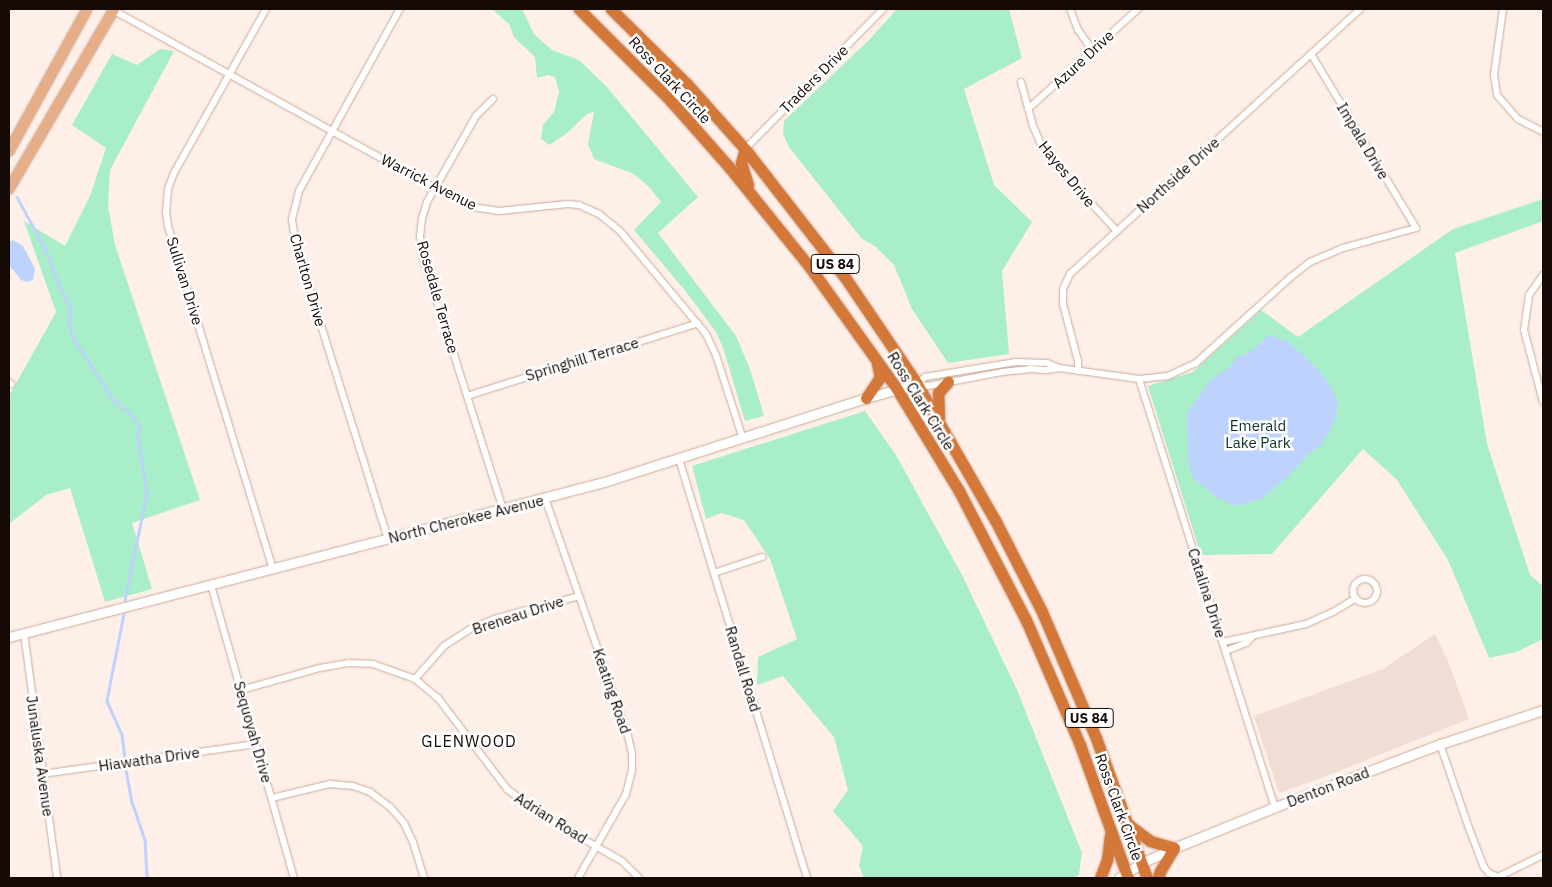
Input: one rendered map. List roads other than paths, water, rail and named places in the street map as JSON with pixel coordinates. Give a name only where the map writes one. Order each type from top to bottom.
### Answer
[{"type":"highway","name":"Ross Clark Circle","points":[[579,9],[632,60],[752,194],[826,289],[897,389],[959,491],[1015,596],[1063,704],[1090,772],[1110,828],[1124,877]]},
{"type":"highway","name":"Ross Clark Circle","points":[[611,9],[646,42],[744,149],[844,276],[918,384],[995,520],[1030,588],[1080,697],[1111,776],[1147,878]]},
{"type":"highway","points":[[632,60],[646,42]]},
{"type":"highway","points":[[744,149],[741,163],[752,194]]},
{"type":"highway","points":[[826,289],[844,276]]},
{"type":"highway","points":[[866,398],[880,377],[875,356]]},
{"type":"highway","points":[[940,424],[937,404],[938,393],[948,382]]},
{"type":"highway","points":[[1015,596],[1030,588]]},
{"type":"highway","points":[[1063,704],[1080,697]]},
{"type":"highway","points":[[1090,772],[1103,777],[1111,776]]},
{"type":"highway","points":[[1128,824],[1150,841],[1174,848],[1160,871],[1158,878]]},
{"type":"highway","points":[[1100,878],[1107,860],[1110,828]]},
{"type":"main road","points":[[9,151],[87,9]]},
{"type":"main road","points":[[9,189],[112,9]]},
{"type":"street","name":"Warrick Avenue","points":[[112,9],[435,188],[473,207],[510,211],[568,204],[579,205],[599,214],[620,231],[698,323],[712,344],[742,439]]},
{"type":"street","name":"Sullivan Drive","points":[[266,9],[174,173],[168,189],[166,212],[273,569]]},
{"type":"street","name":"Charlton Drive","points":[[388,539],[294,237],[292,219],[296,198],[400,9]]},
{"type":"street","name":"Traders Drive","points":[[744,149],[883,9]]},
{"type":"street","points":[[1070,9],[1078,30],[1092,50]]},
{"type":"street","name":"Azure Drive","points":[[1028,109],[1138,9]]},
{"type":"street","name":"Northside Drive","points":[[1078,371],[1074,345],[1063,304],[1065,282],[1076,267],[1360,9]]},
{"type":"street","points":[[1503,9],[1494,75],[1497,95],[1518,119],[1543,132]]},
{"type":"street","name":"Impala Drive","points":[[1311,54],[1416,228]]},
{"type":"street","name":"Hayes Drive","points":[[1021,82],[1037,137],[1047,153],[1116,230]]},
{"type":"street","name":"Rosedale Terrace","points":[[493,100],[476,116],[435,188],[422,218],[420,245],[502,509]]},
{"type":"street","name":"North Cherokee Avenue","points":[[9,637],[545,498],[679,459],[866,398],[918,384],[928,386],[1016,370],[1059,368],[1139,379],[1168,376],[1196,363],[1291,277],[1320,257],[1343,248],[1416,228]]},
{"type":"street","points":[[1543,274],[1529,295],[1524,318],[1526,343],[1543,402]]},
{"type":"street","name":"Springhill Terrace","points":[[467,396],[698,323]]},
{"type":"street","name":"North Cherokee Avenue","points":[[918,384],[925,378],[1016,362],[1047,362],[1059,368]]},
{"type":"street","name":"Catalina Drive","points":[[1139,379],[1275,808]]},
{"type":"street","name":"Randall Road","points":[[679,459],[807,878]]},
{"type":"street","name":"Keating Road","points":[[545,498],[628,736],[632,753],[631,778],[626,794],[578,878]]},
{"type":"street","points":[[714,573],[762,557]]},
{"type":"street","name":"Sequoyah Drive","points":[[211,585],[294,878]]},
{"type":"street","name":"Breneau Drive","points":[[414,678],[444,646],[472,628],[494,619],[579,596]]},
{"type":"street","points":[[1223,642],[1306,624],[1333,612],[1356,598]]},
{"type":"street","name":"Junaluska Avenue","points":[[24,633],[57,878]]},
{"type":"street","points":[[1226,651],[1246,644],[1252,637]]},
{"type":"street","name":"Adrian Road","points":[[241,690],[348,662],[373,664],[414,678],[438,698],[507,789],[543,816],[622,861],[639,878]]},
{"type":"street","name":"Denton Road","points":[[1124,877],[1142,863],[1174,848],[1440,744],[1543,710]]},
{"type":"street","name":"Hiawatha Drive","points":[[42,774],[256,744]]},
{"type":"street","points":[[1440,744],[1484,867],[1492,876],[1510,875],[1543,855]]},
{"type":"street","points":[[272,798],[312,786],[330,784],[353,786],[370,792],[385,802],[404,824],[413,842],[424,878]]},
{"type":"water","points":[[13,240],[23,246],[35,269],[33,280],[27,282],[21,280],[9,265],[9,242]]},
{"type":"water","points":[[1268,335],[1287,341],[1317,368],[1333,390],[1338,405],[1336,417],[1329,433],[1320,446],[1307,455],[1290,475],[1261,499],[1236,506],[1217,498],[1193,478],[1188,460],[1187,413],[1211,380],[1232,365],[1238,355],[1242,356],[1256,348]]},
{"type":"waterway","points":[[17,197],[46,250],[61,289],[71,308],[69,324],[74,339],[113,399],[136,420],[140,428],[138,435],[147,494],[125,600]]},
{"type":"waterway","points":[[124,614],[107,701],[122,734],[125,757]]},
{"type":"waterway","points":[[126,769],[132,802],[145,839],[147,878]]},
{"type":"district","name":"GLENWOOD","points":[[469,741]]},
{"type":"park label","name":"Emerald Lake Park","points":[[1258,434]]}]
